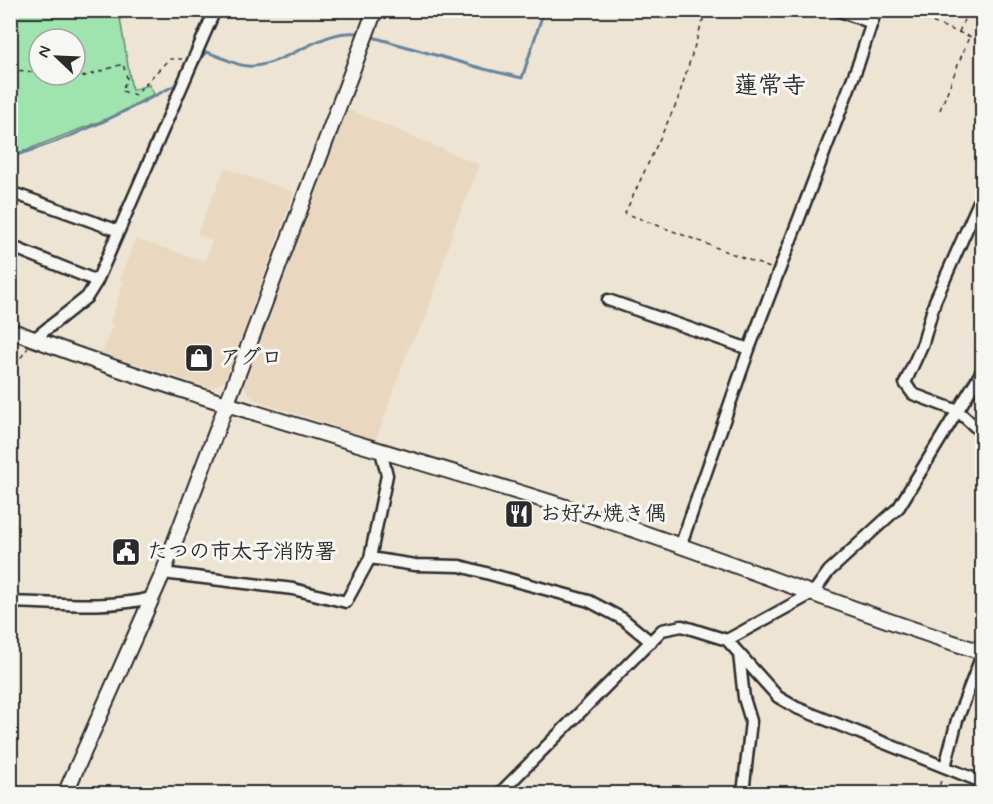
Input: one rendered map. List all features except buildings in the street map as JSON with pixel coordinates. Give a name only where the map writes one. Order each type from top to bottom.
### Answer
[{"type":"street","points":[[34,339],[87,297],[97,281],[215,10]]},
{"type":"street","points":[[65,794],[163,573],[229,404],[375,10]]},
{"type":"street","points":[[837,10],[872,23]]},
{"type":"street","points":[[681,544],[749,349],[876,10]]},
{"type":"street","points":[[10,192],[118,231]]},
{"type":"street","points":[[982,195],[935,301],[923,343],[904,383],[913,394],[958,411],[982,433]]},
{"type":"street","points":[[10,246],[97,281]]},
{"type":"street","points":[[608,300],[749,349]]},
{"type":"street","points":[[10,330],[229,404],[681,544],[897,625],[982,654],[957,720],[945,767]]},
{"type":"street","points":[[727,640],[813,593],[829,572],[899,507],[982,372]]},
{"type":"street","points":[[163,573],[293,589],[346,602],[370,558],[387,476],[381,452]]},
{"type":"street","points":[[370,558],[415,565],[460,566],[589,601],[623,620],[651,642]]},
{"type":"street","points":[[10,602],[133,603],[151,598]]},
{"type":"street","points":[[499,794],[662,630],[682,626],[727,640],[778,697],[797,708],[982,782]]},
{"type":"street","points":[[739,653],[744,698],[751,721],[743,794]]},
{"type":"path","points":[[706,10],[677,102],[625,213],[779,272]]},
{"type":"path","points":[[899,10],[982,40]]},
{"type":"path","points":[[959,32],[968,10]]},
{"type":"path","points":[[940,110],[969,36]]},
{"type":"path","points":[[87,75],[123,64],[127,78],[122,91],[135,95],[169,59],[194,58]]},
{"type":"path","points":[[10,70],[27,71]]},
{"type":"path","points":[[10,372],[34,339]]},
{"type":"path","points":[[937,794],[945,767]]},
{"type":"shaded area","points":[[345,108],[480,165],[454,228],[425,320],[409,347],[376,440],[255,400],[244,387]]},
{"type":"shaded area","points":[[225,168],[294,192],[225,381],[211,388],[102,353],[113,324],[110,323],[124,281],[120,280],[135,239],[205,261],[212,240],[197,234]]},
{"type":"green space","points":[[11,10],[134,11],[120,18],[132,90],[149,85],[154,94],[114,116],[11,156]]},
{"type":"waterway","points":[[369,36],[522,78],[544,10]]},
{"type":"waterway","points":[[191,74],[206,52],[236,64],[254,66],[282,58],[335,35],[363,34]]},
{"type":"waterway","points":[[10,157],[76,134],[179,83]]},
{"type":"place","name":"アグロ","points":[[199,358]]},
{"type":"place","name":"お好み焼き偶","points":[[519,514]]},
{"type":"place","name":"たつの市太子消防署","points":[[126,552]]},
{"type":"district","name":"蓮常寺","points":[[770,86]]}]
